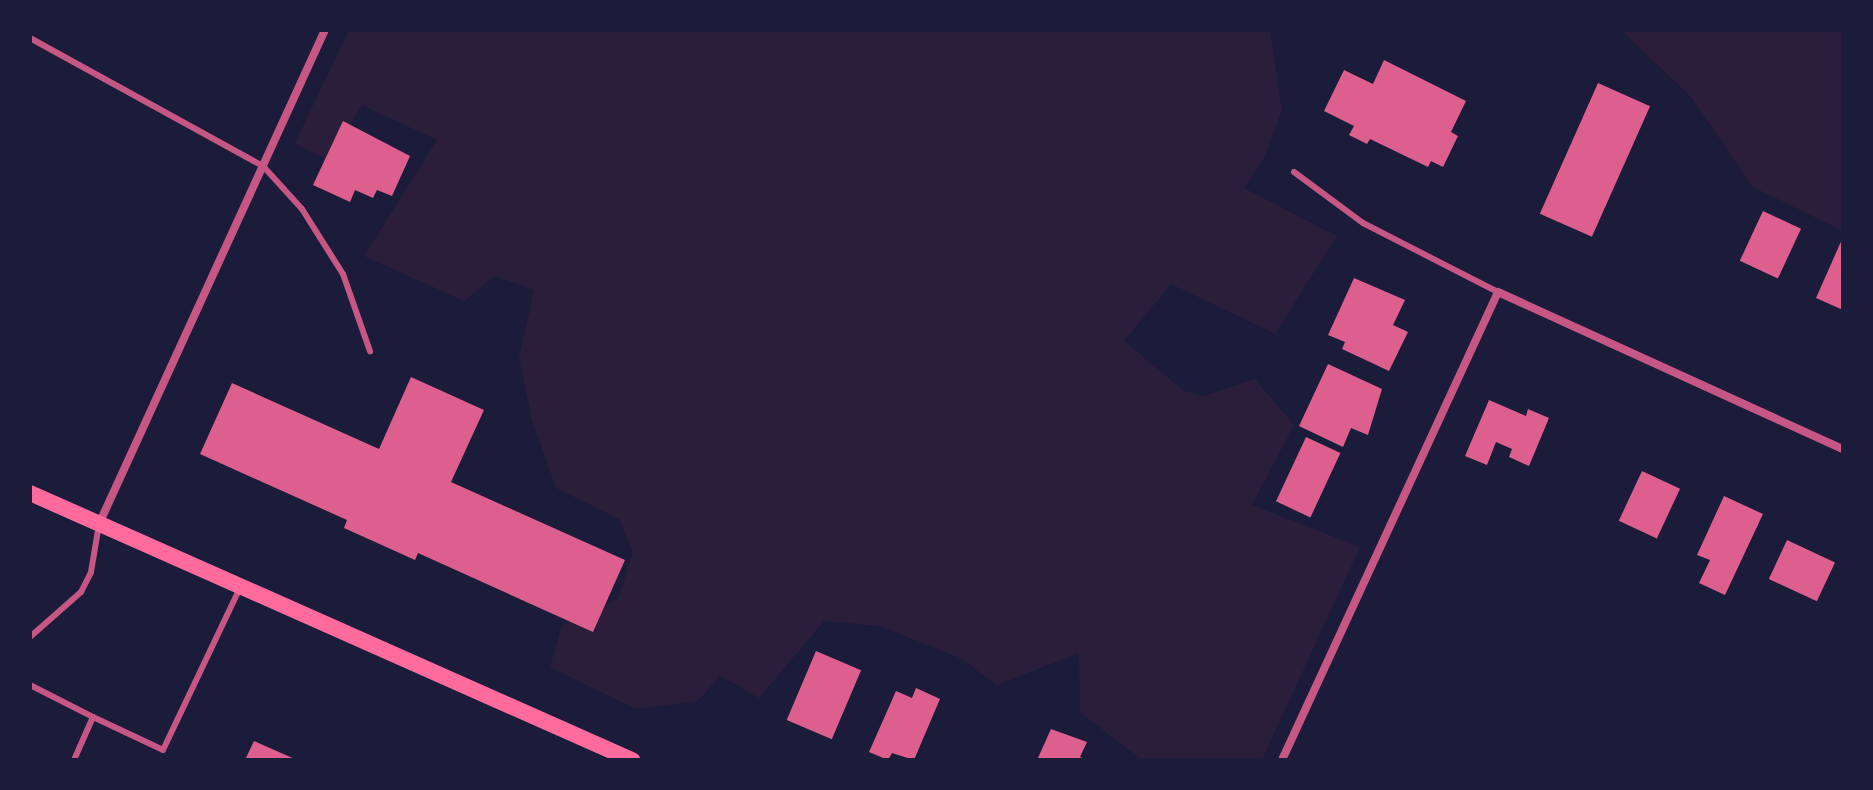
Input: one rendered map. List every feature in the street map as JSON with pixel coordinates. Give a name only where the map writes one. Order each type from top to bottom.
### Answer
[{"type":"main road","points":[[30,493],[632,760]]},
{"type":"street","points":[[99,524],[325,30]]},
{"type":"street","points":[[1282,760],[1498,292],[1843,449]]},
{"type":"lane","points":[[30,38],[263,166],[302,209],[343,274],[370,351]]},
{"type":"lane","points":[[1294,172],[1363,223],[1498,292]]},
{"type":"lane","points":[[30,637],[81,592],[91,572],[99,524]]},
{"type":"lane","points":[[159,760],[240,588]]},
{"type":"lane","points":[[30,685],[163,750]]},
{"type":"lane","points":[[74,760],[93,717]]},
{"type":"shaded area","points":[[349,30],[1270,30],[1282,110],[1264,158],[1244,188],[1337,236],[1275,334],[1171,284],[1124,341],[1184,391],[1204,396],[1255,379],[1294,425],[1252,505],[1360,547],[1262,760],[1142,760],[1080,712],[1079,653],[997,685],[960,658],[880,626],[824,621],[759,698],[720,676],[698,701],[636,709],[550,667],[562,625],[618,599],[633,552],[619,519],[556,488],[532,420],[519,358],[534,290],[495,276],[464,301],[364,256],[437,140],[362,105],[328,161],[295,143]]},
{"type":"shaded area","points":[[1621,30],[1843,30],[1843,231],[1753,187],[1691,97]]},
{"type":"building","points":[[1384,60],[1466,101],[1451,132],[1458,136],[1443,167],[1431,161],[1428,167],[1370,139],[1367,144],[1349,135],[1354,126],[1324,111],[1344,70],[1373,84]]},
{"type":"building","points":[[1598,83],[1650,106],[1592,237],[1540,214]]},
{"type":"building","points":[[343,121],[410,156],[392,196],[377,190],[373,198],[355,190],[350,202],[313,185]]},
{"type":"building","points":[[1763,211],[1801,229],[1778,279],[1740,261]]},
{"type":"building","points":[[1843,237],[1843,310],[1816,298]]},
{"type":"building","points":[[1354,278],[1405,300],[1393,325],[1408,332],[1389,371],[1342,349],[1345,342],[1328,335]]},
{"type":"building","points":[[1328,364],[1382,389],[1368,435],[1351,428],[1343,447],[1299,426]]},
{"type":"building","points":[[411,377],[484,410],[451,482],[625,560],[593,632],[418,553],[415,560],[344,528],[347,520],[200,454],[232,383],[379,449]]},
{"type":"building","points":[[1489,400],[1526,416],[1528,409],[1549,418],[1529,466],[1509,457],[1512,449],[1496,442],[1487,465],[1465,456]]},
{"type":"building","points":[[1306,437],[1340,453],[1310,517],[1276,501]]},
{"type":"building","points":[[1642,471],[1680,489],[1657,539],[1619,521]]},
{"type":"building","points":[[1724,496],[1763,514],[1725,595],[1699,583],[1710,560],[1697,555]]},
{"type":"building","points":[[1787,540],[1835,562],[1817,601],[1769,579]]},
{"type":"building","points":[[816,651],[861,670],[832,739],[787,720]]},
{"type":"building","points":[[916,688],[940,699],[914,760],[892,753],[888,760],[869,752],[896,691],[912,698]]},
{"type":"building","points":[[1051,729],[1087,742],[1080,757],[1087,760],[1037,760]]},
{"type":"building","points":[[254,741],[297,760],[245,760]]}]
